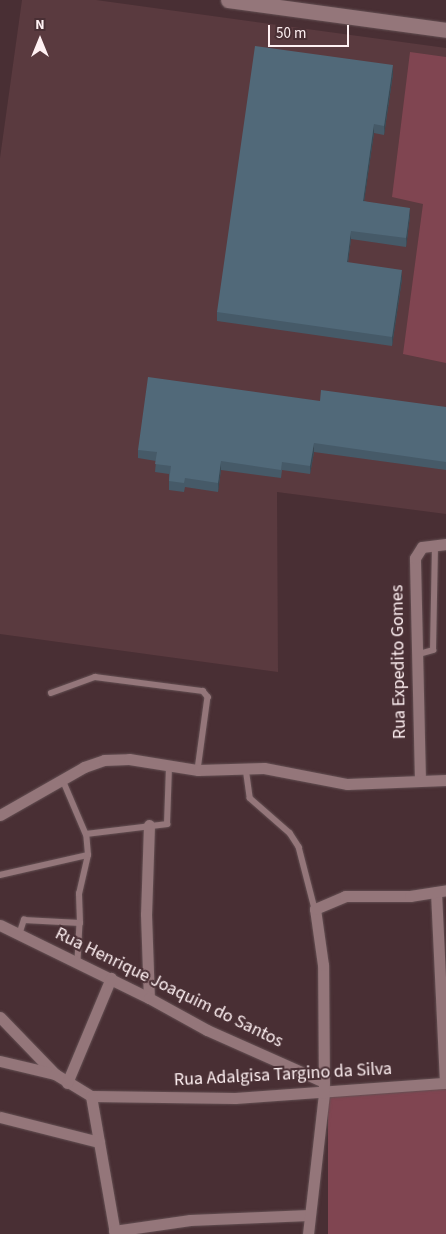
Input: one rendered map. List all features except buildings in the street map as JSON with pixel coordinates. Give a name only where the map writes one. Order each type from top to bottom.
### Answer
[{"type":"main road","points":[[228,0],[446,30]]},
{"type":"street","name":"Rua Expedito Gomes","points":[[420,781],[414,655],[415,558],[422,547],[440,545]]},
{"type":"street","points":[[0,815],[104,760],[129,759],[198,770],[246,768],[285,770],[332,783],[446,780]]},
{"type":"street","points":[[149,825],[146,914],[149,998]]},
{"type":"street","points":[[308,1234],[324,1088],[323,964],[315,909],[332,899],[345,896],[410,896],[441,891],[445,1083]]},
{"type":"street","name":"Rua Henrique Joaquim do Santos","points":[[0,925],[111,978],[207,1030],[324,1088]]},
{"type":"street","points":[[68,1082],[111,978]]},
{"type":"street","points":[[0,1017],[55,1074],[91,1096],[115,1233],[309,1215]]},
{"type":"street","points":[[0,1061],[55,1074]]},
{"type":"street","name":"Rua Adalgisa Targino da Silva","points":[[91,1096],[236,1098],[324,1088],[445,1083]]},
{"type":"street","points":[[0,1117],[99,1142]]},
{"type":"lane","points":[[414,655],[433,650],[440,545]]},
{"type":"lane","points":[[51,693],[95,676],[203,691],[208,697],[198,770]]},
{"type":"lane","points":[[86,834],[167,823],[169,766]]},
{"type":"lane","points":[[246,768],[250,798],[290,833],[299,847],[315,909]]},
{"type":"lane","points":[[63,780],[86,834],[88,855],[78,894],[80,923],[78,962]]},
{"type":"lane","points":[[0,875],[88,855]]},
{"type":"lane","points":[[19,934],[24,920],[80,923]]},
{"type":"shaded area","points":[[22,0],[96,0],[446,48],[446,514],[277,492],[278,672],[0,634],[0,158]]},
{"type":"shaded area","points":[[410,52],[446,57],[446,363],[403,354],[423,204],[392,197]]},
{"type":"shaded area","points":[[328,1086],[446,1086],[446,1234],[328,1234]]}]
